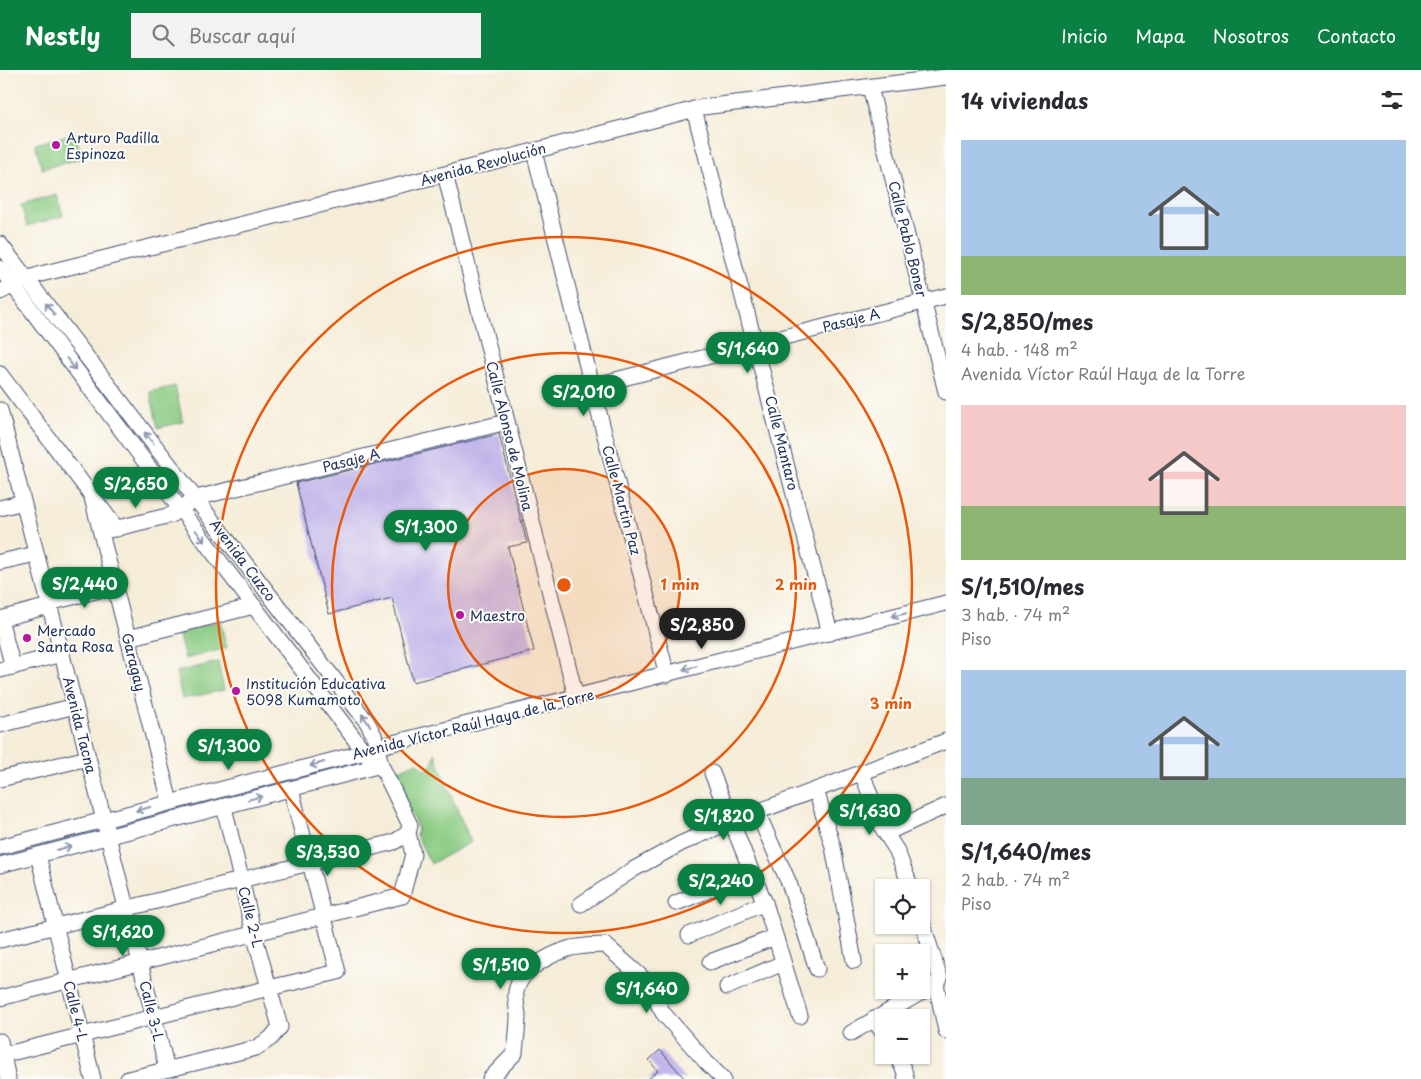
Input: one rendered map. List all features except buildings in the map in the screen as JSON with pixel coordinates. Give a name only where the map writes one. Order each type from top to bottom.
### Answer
[{"type":"street","name":"Avenida Revolución","points":[[13,285],[694,109],[946,77]]},
{"type":"street","name":"Calle Pablo Boner","points":[[870,87],[946,392]]},
{"type":"street","name":"Calle Mantaro","points":[[694,109],[830,633]]},
{"type":"street","name":"Calle Martin Paz","points":[[534,151],[592,386],[667,674]]},
{"type":"street","name":"Calle Alonso de Molina","points":[[445,174],[576,697]]},
{"type":"street","name":"Avenida Cuzco","points":[[0,244],[13,285],[196,498],[367,722],[374,735],[371,749]]},
{"type":"street","name":"Avenida Cuzco","points":[[0,268],[254,606],[371,749],[378,766],[410,825],[408,833],[413,854],[402,896],[323,916]]},
{"type":"street","name":"Pasaje A","points":[[592,386],[946,296]]},
{"type":"street","points":[[0,374],[117,529]]},
{"type":"street","name":"Avenida Tacna","points":[[0,410],[5,453],[23,502],[108,837]]},
{"type":"street","name":"Pasaje A","points":[[196,498],[507,422]]},
{"type":"street","name":"Garagay","points":[[91,494],[170,802]]},
{"type":"street","points":[[101,532],[171,516],[196,498]]},
{"type":"street","points":[[0,508],[23,502]]},
{"type":"street","points":[[0,562],[36,554]]},
{"type":"street","points":[[62,654],[6,668],[0,619],[115,586]]},
{"type":"street","name":"Avenida Víctor Raúl Haya de la Torre","points":[[0,847],[371,749],[946,603]]},
{"type":"street","points":[[128,638],[254,606]]},
{"type":"street","points":[[0,725],[75,706]]},
{"type":"street","points":[[581,904],[634,868],[680,844],[756,812],[946,741]]},
{"type":"street","points":[[0,779],[88,758]]},
{"type":"street","name":"Avenida Víctor Raúl Haya de la Torre","points":[[0,865],[378,766]]},
{"type":"street","points":[[712,773],[765,903],[800,1016]]},
{"type":"street","points":[[862,773],[886,833],[897,851],[908,879]]},
{"type":"street","points":[[8,1079],[2,1048],[82,1036],[338,972],[290,789]]},
{"type":"street","points":[[816,790],[833,847],[854,962]]},
{"type":"street","points":[[886,833],[946,806]]},
{"type":"street","name":"Calle 2-L","points":[[167,1069],[256,1048],[271,1038],[280,1026],[254,934],[224,807]]},
{"type":"street","points":[[756,812],[789,883],[817,969]]},
{"type":"street","points":[[0,940],[394,842],[408,833]]},
{"type":"street","name":"Calle 3-L","points":[[108,837],[167,1069]]},
{"type":"street","name":"Calle 4-L","points":[[38,855],[93,1079]]},
{"type":"street","points":[[676,903],[752,873]]},
{"type":"street","points":[[689,935],[765,903]]},
{"type":"street","points":[[0,998],[323,916]]},
{"type":"street","points":[[926,934],[941,979],[946,1031]]},
{"type":"street","points":[[710,962],[776,937]]},
{"type":"street","points":[[490,1079],[515,1053],[518,1016],[516,992],[519,981],[539,962],[569,949],[589,945],[605,945],[646,981],[663,1013],[723,1079]]},
{"type":"street","points":[[727,987],[783,963]]},
{"type":"street","points":[[851,1033],[941,979]]},
{"type":"street","points":[[901,1064],[906,1079]]},
{"type":"street","points":[[128,1079],[167,1069]]},
{"type":"green space","points":[[75,133],[82,158],[42,169],[35,144]]},
{"type":"green space","points":[[57,195],[63,216],[27,226],[21,205]]},
{"type":"green space","points":[[175,386],[183,422],[158,428],[150,392]]},
{"type":"green space","points":[[220,621],[227,648],[185,659],[178,632]]},
{"type":"green space","points":[[218,662],[224,690],[182,699],[176,672]]},
{"type":"green space","points":[[435,753],[471,842],[431,864],[416,835],[418,830],[394,772],[417,762],[427,770],[433,762]]},
{"type":"place","name":"Arturo Padilla Espinoza","points":[[56,145]]},
{"type":"place","name":"Maestro","points":[[460,615]]},
{"type":"place","name":"Mercado Santa Rosa","points":[[27,638]]},
{"type":"place","name":"Institución Educativa 5098 Kumamoto","points":[[236,691]]}]
